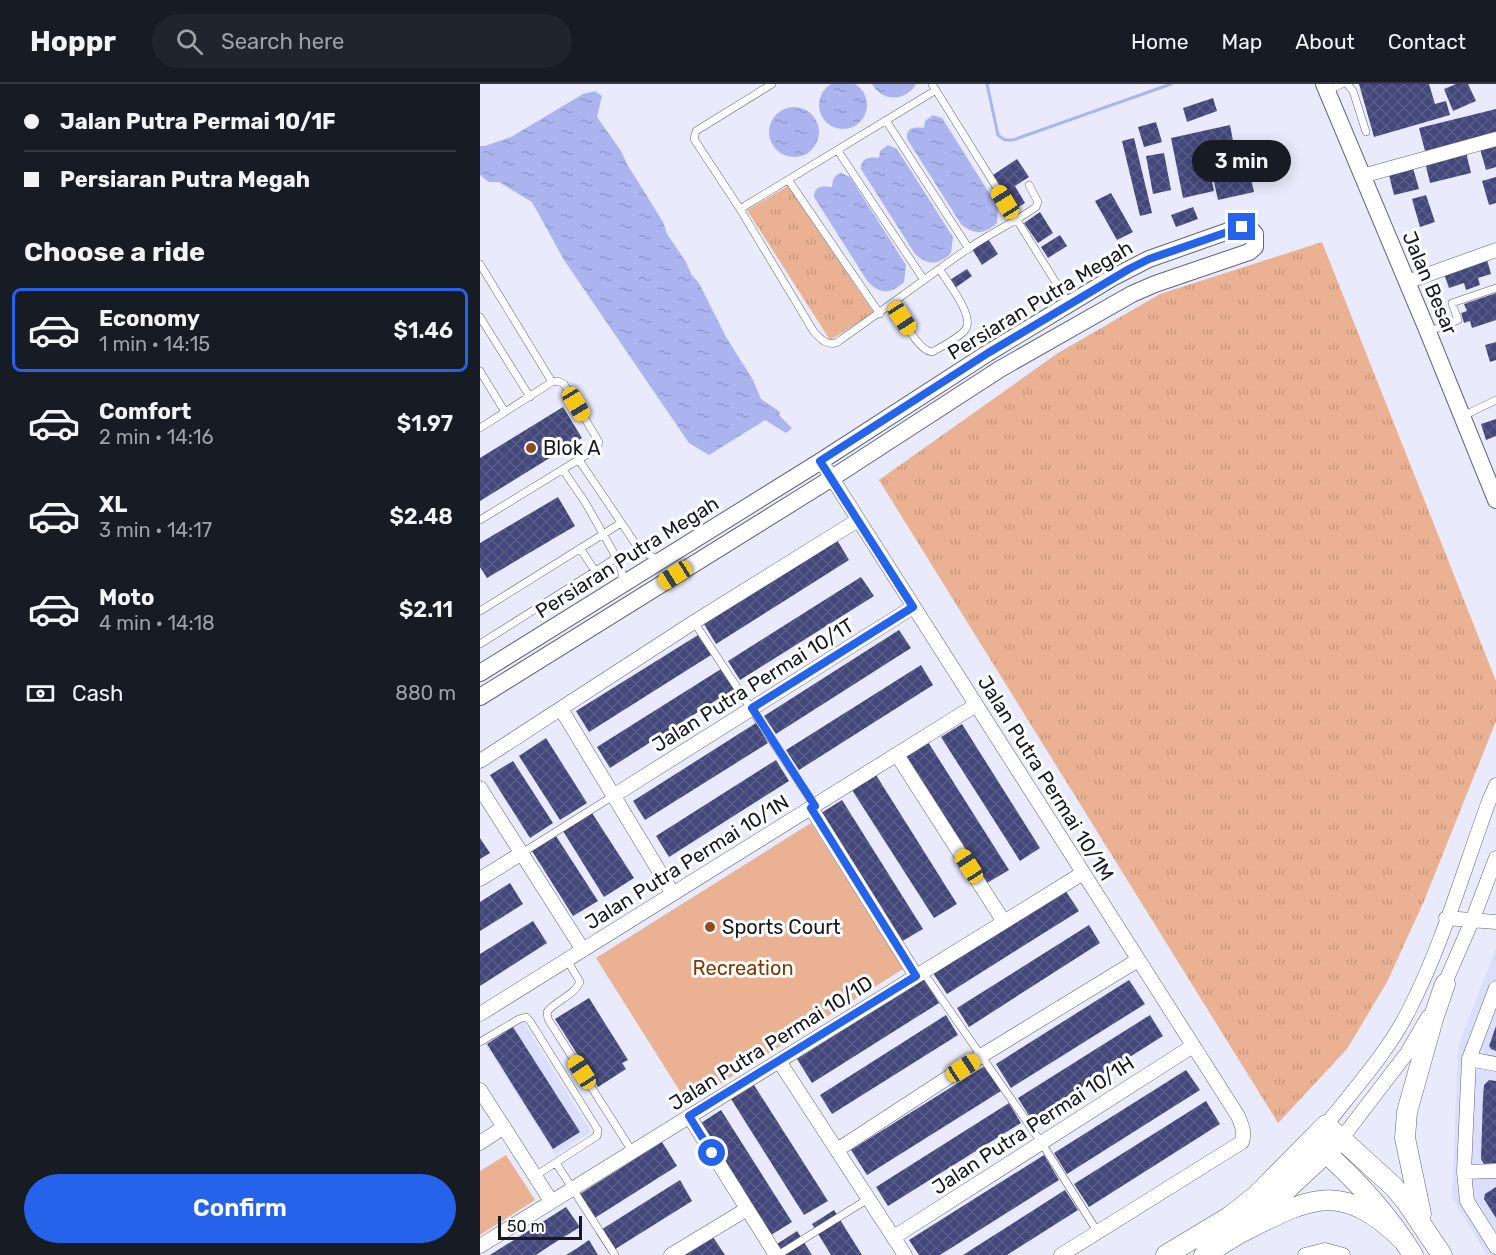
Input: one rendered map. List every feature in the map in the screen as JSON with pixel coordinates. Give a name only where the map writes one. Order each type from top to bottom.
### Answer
[{"type":"main road","points":[[1425,1229],[1413,1184],[1405,1138],[1407,1112],[1445,984]]},
{"type":"main road","points":[[1167,1255],[1229,1217],[1256,1196],[1326,1125],[1394,1187],[1442,1255]]},
{"type":"main road","points":[[1240,1233],[1342,1138]]},
{"type":"main road","points":[[1312,1141],[1359,1184],[1383,1210],[1409,1248]]},
{"type":"main road","points":[[1204,1255],[1240,1233],[1288,1209],[1306,1203],[1340,1200],[1357,1205],[1374,1215],[1409,1248]]},
{"type":"street","name":"Jalan Besar","points":[[1331,86],[1362,176],[1496,500]]},
{"type":"street","points":[[1362,176],[1496,139]]},
{"type":"street","name":"Persiaran Putra Megah","points":[[480,674],[988,353],[1149,259],[1242,227],[1250,228],[1255,234],[1255,247],[1250,252],[1155,284],[1119,300],[1000,369],[832,478],[480,697]]},
{"type":"street","points":[[1407,282],[1496,250]]},
{"type":"street","name":"Jalan Putra Permai 10/1M","points":[[820,461],[1238,1116],[1244,1134],[1242,1142],[1097,1231]]},
{"type":"street","points":[[480,761],[694,622],[858,520]]},
{"type":"street","name":"Jalan Putra Permai 10/1T","points":[[613,796],[913,607]]},
{"type":"street","name":"Jalan Putra Permai 10/1N","points":[[480,1014],[976,705]]},
{"type":"street","points":[[561,709],[673,894]]},
{"type":"street","points":[[897,755],[1004,922]]},
{"type":"street","points":[[1326,1125],[1383,1052],[1408,1012],[1428,969],[1496,785]]},
{"type":"street","points":[[480,788],[583,950]]},
{"type":"street","points":[[813,807],[920,974]]},
{"type":"street","points":[[480,879],[522,853]]},
{"type":"street","points":[[1342,1138],[1407,1053],[1445,984],[1496,858]]},
{"type":"street","name":"Jalan Putra Permai 10/1D","points":[[480,1246],[1083,873]]},
{"type":"street","points":[[1446,918],[1496,922]]},
{"type":"street","points":[[837,1150],[981,1056],[1138,960]]},
{"type":"street","points":[[1496,988],[1469,1059],[1464,1172],[1467,1201],[1496,1247]]},
{"type":"street","name":"Jalan Putra Permai 10/1H","points":[[894,1237],[1193,1046]]},
{"type":"street","points":[[1469,1059],[1496,1064]]},
{"type":"street","points":[[779,1060],[905,1255]]},
{"type":"street","points":[[480,1090],[551,1201]]},
{"type":"street","points":[[689,1116],[777,1255]]},
{"type":"street","points":[[480,1143],[504,1127]]},
{"type":"street","points":[[1464,1172],[1496,1171]]},
{"type":"street","points":[[671,1255],[747,1209]]},
{"type":"street","points":[[1061,1255],[1097,1231]]},
{"type":"street","points":[[1305,1255],[1325,1250],[1342,1254]]},
{"type":"lane","points":[[772,84],[696,131],[694,139],[740,209],[814,332],[822,341],[830,344],[836,343],[969,249],[1036,207],[1038,202],[1029,185]]},
{"type":"lane","points":[[1347,84],[1353,91],[1366,132]]},
{"type":"lane","points":[[740,209],[886,122],[934,87],[1070,304]]},
{"type":"lane","points":[[886,122],[969,249]]},
{"type":"lane","points":[[838,151],[924,280]]},
{"type":"lane","points":[[789,181],[880,314]]},
{"type":"lane","points":[[480,264],[552,382]]},
{"type":"lane","points":[[893,304],[926,352],[933,352],[966,330],[968,322],[966,313],[940,270]]},
{"type":"lane","points":[[1428,332],[1458,320],[1452,303],[1496,288]]},
{"type":"lane","points":[[480,317],[530,397]]},
{"type":"lane","points":[[480,371],[506,412]]},
{"type":"lane","points":[[480,428],[552,382],[558,381],[564,384],[599,442],[596,449],[480,520]]},
{"type":"lane","points":[[1462,416],[1496,400]]},
{"type":"lane","points":[[579,460],[639,549],[660,561]]},
{"type":"lane","points":[[563,470],[617,560],[622,573],[621,585]]},
{"type":"lane","points":[[480,611],[621,524]]},
{"type":"lane","points":[[580,548],[595,571]]},
{"type":"lane","points":[[480,644],[595,571],[617,560]]},
{"type":"lane","points":[[694,622],[752,708],[813,807]]},
{"type":"lane","points":[[522,853],[613,796]]},
{"type":"lane","points":[[567,960],[580,982],[574,991],[552,1005],[547,1012],[548,1019],[632,1151]]},
{"type":"lane","points":[[920,974],[1041,1142],[1097,1231]]},
{"type":"lane","points":[[480,1042],[526,1017],[598,1130],[597,1136],[535,1176]]},
{"type":"lane","points":[[556,1164],[615,1255]]},
{"type":"lane","points":[[777,1255],[868,1198]]},
{"type":"shaded area","points":[[1496,948],[1496,1255],[1487,1255],[1452,1198],[1458,1046]]},
{"type":"shaded area","points":[[523,1021],[591,1132],[555,1155],[484,1043]]},
{"type":"green space","points":[[788,186],[874,313],[830,340],[747,210]]},
{"type":"green space","points":[[1322,242],[1496,681],[1496,721],[1424,901],[1387,982],[1347,1049],[1278,1123],[879,480],[1058,353],[1160,294]]},
{"type":"green space","name":"Recreation","points":[[811,823],[903,969],[688,1104],[596,958]]},
{"type":"green space","points":[[506,1155],[535,1200],[480,1235],[480,1171]]},
{"type":"water","points":[[838,81],[848,81],[860,88],[867,100],[867,110],[860,122],[848,129],[838,129],[823,118],[819,110],[819,100],[830,85]]},
{"type":"water","points":[[872,84],[916,84],[906,94],[894,98],[882,94]]},
{"type":"water","points":[[595,91],[602,96],[597,117],[621,151],[663,222],[667,234],[699,283],[726,337],[753,380],[761,399],[780,412],[779,415],[792,428],[786,433],[765,420],[709,455],[689,443],[564,260],[532,202],[499,182],[489,182],[480,175],[480,146],[511,137],[583,94]]},
{"type":"water","points":[[794,107],[803,109],[814,118],[819,132],[817,141],[808,152],[794,157],[785,155],[774,146],[769,132],[771,123],[780,112]]},
{"type":"water","points":[[933,115],[942,118],[998,207],[997,223],[988,230],[975,232],[961,224],[907,139],[910,130],[924,128],[925,121]]},
{"type":"water","points":[[888,145],[897,149],[953,237],[951,253],[938,262],[924,261],[915,254],[861,169],[864,160],[879,158],[880,151]]},
{"type":"water","points":[[841,173],[850,177],[906,265],[904,282],[890,291],[882,291],[868,282],[814,197],[815,191],[819,188],[832,187],[834,178]]},
{"type":"building","points":[[1359,84],[1429,84],[1435,104],[1446,101],[1450,115],[1374,137]]},
{"type":"building","points":[[1456,84],[1468,84],[1476,101],[1453,111],[1444,89]]},
{"type":"building","points":[[1213,98],[1217,111],[1187,122],[1183,108]]},
{"type":"building","points":[[1496,109],[1496,134],[1425,151],[1419,128]]},
{"type":"building","points":[[1156,122],[1162,142],[1144,147],[1138,127]]},
{"type":"building","points":[[1230,125],[1236,157],[1208,163],[1214,191],[1183,198],[1171,138]]},
{"type":"building","points":[[1134,138],[1152,213],[1140,216],[1122,141]]},
{"type":"building","points":[[1496,144],[1496,167],[1486,170],[1480,149]]},
{"type":"building","points":[[1466,152],[1471,173],[1430,183],[1425,162]]},
{"type":"building","points":[[1164,153],[1171,190],[1153,194],[1146,156]]},
{"type":"building","points":[[1017,159],[1029,177],[1015,186],[1025,203],[1015,209],[993,175]]},
{"type":"building","points":[[1247,160],[1254,192],[1218,200],[1211,168]]},
{"type":"building","points":[[1413,168],[1419,189],[1394,195],[1389,175]]},
{"type":"building","points":[[1496,177],[1496,203],[1489,205],[1482,181]]},
{"type":"building","points":[[1111,193],[1133,232],[1117,240],[1095,201]]},
{"type":"building","points":[[1426,195],[1435,222],[1420,227],[1412,199]]},
{"type":"building","points":[[1193,207],[1198,219],[1176,227],[1171,215]]},
{"type":"building","points":[[1040,212],[1053,233],[1038,243],[1024,223]]},
{"type":"building","points":[[1060,235],[1067,246],[1048,258],[1041,247]]},
{"type":"building","points":[[988,239],[998,254],[982,265],[972,249]]},
{"type":"building","points":[[1486,256],[1491,274],[1478,278],[1480,285],[1466,290],[1464,283],[1449,288],[1443,271]]},
{"type":"building","points":[[967,269],[972,276],[955,288],[950,280]]},
{"type":"building","points":[[1496,293],[1496,320],[1472,328],[1470,321],[1464,323],[1461,313],[1467,311],[1464,304]]},
{"type":"building","points":[[1496,342],[1496,360],[1490,362],[1485,345]]},
{"type":"building","name":"Blok A","points":[[563,407],[582,438],[480,501],[480,458]]},
{"type":"building","points":[[1496,419],[1496,436],[1486,440],[1481,424]]},
{"type":"building","points":[[558,497],[575,526],[487,578],[480,567],[480,543]]},
{"type":"building","points":[[837,540],[849,560],[716,644],[704,624]]},
{"type":"building","points":[[861,577],[874,596],[740,680],[728,661]]},
{"type":"building","points":[[899,630],[911,648],[776,734],[764,716]]},
{"type":"building","points":[[698,635],[711,655],[589,732],[576,711]]},
{"type":"building","points":[[921,665],[933,685],[799,770],[786,750]]},
{"type":"building","points":[[721,669],[734,689],[610,768],[597,747]]},
{"type":"building","points":[[756,723],[768,743],[645,820],[633,801]]},
{"type":"building","points":[[962,724],[1040,848],[1020,861],[941,737]]},
{"type":"building","points":[[546,738],[587,803],[560,820],[519,756]]},
{"type":"building","points":[[928,742],[1009,870],[987,883],[906,755]]},
{"type":"building","points":[[776,760],[789,781],[669,857],[656,836]]},
{"type":"building","points":[[513,761],[553,823],[530,838],[490,775]]},
{"type":"building","points":[[876,775],[957,904],[934,918],[852,790]]},
{"type":"building","points":[[842,800],[923,929],[899,943],[818,815]]},
{"type":"building","points":[[592,813],[634,878],[604,897],[563,831]]},
{"type":"building","points":[[556,836],[598,901],[573,916],[532,851]]},
{"type":"building","points":[[480,838],[490,853],[480,859]]},
{"type":"building","points":[[510,883],[523,904],[480,931],[480,902]]},
{"type":"building","points":[[1065,890],[1079,911],[947,994],[933,973]]},
{"type":"building","points":[[533,921],[547,943],[480,986],[480,954]]},
{"type":"building","points":[[1089,925],[1100,943],[969,1027],[957,1008]]},
{"type":"building","points":[[924,979],[939,1003],[812,1083],[797,1059]]},
{"type":"building","points":[[1129,980],[1145,1004],[1011,1088],[996,1064]]},
{"type":"building","points":[[589,998],[628,1060],[622,1063],[626,1069],[598,1087],[555,1019]]},
{"type":"building","points":[[946,1015],[958,1035],[832,1114],[820,1095]]},
{"type":"building","points":[[1150,1015],[1163,1036],[1031,1119],[1018,1098]]},
{"type":"building","points":[[1496,1026],[1496,1051],[1489,1046]]},
{"type":"building","points":[[513,1027],[580,1132],[553,1149],[487,1044]]},
{"type":"building","points":[[985,1066],[1001,1091],[867,1175],[851,1150]]},
{"type":"building","points":[[1186,1070],[1200,1090],[1067,1174],[1054,1153]]},
{"type":"building","points":[[1489,1080],[1496,1081],[1496,1163],[1484,1164],[1481,1159],[1483,1097],[1484,1085]]},
{"type":"building","points":[[754,1085],[828,1201],[804,1215],[731,1099]]},
{"type":"building","points":[[1206,1101],[1220,1124],[1089,1207],[1074,1184]]},
{"type":"building","points":[[1009,1103],[1021,1123],[888,1206],[876,1187]]},
{"type":"building","points":[[721,1110],[792,1222],[771,1235],[701,1123]]},
{"type":"building","points":[[662,1142],[677,1166],[590,1221],[575,1197]]},
{"type":"building","points":[[1044,1155],[1059,1180],[940,1255],[919,1255],[909,1240]]},
{"type":"building","points":[[680,1180],[692,1201],[609,1253],[596,1233]]},
{"type":"building","points":[[1496,1187],[1496,1218],[1484,1199],[1485,1194]]},
{"type":"building","points":[[1065,1190],[1078,1210],[1007,1255],[963,1255]]},
{"type":"building","points":[[566,1207],[580,1227],[536,1255],[490,1255]]},
{"type":"building","points":[[834,1210],[862,1255],[831,1255],[812,1224]]},
{"type":"building","points":[[797,1231],[812,1255],[784,1255],[777,1244]]},
{"type":"building","points":[[713,1237],[725,1255],[685,1255],[704,1243]]},
{"type":"building","points":[[589,1240],[598,1255],[566,1255],[579,1247]]},
{"type":"waterway","points":[[987,84],[998,135],[1005,140],[1013,140],[1171,84]]},
{"type":"place","name":"Blok A","points":[[531,448]]},
{"type":"place","name":"Sports Court","points":[[710,927]]},
{"type":"route","points":[[712,1153],[689,1116],[916,976],[811,808],[815,806],[752,708],[913,607],[820,461],[988,353],[1129,269],[1149,259],[1242,227]]}]
